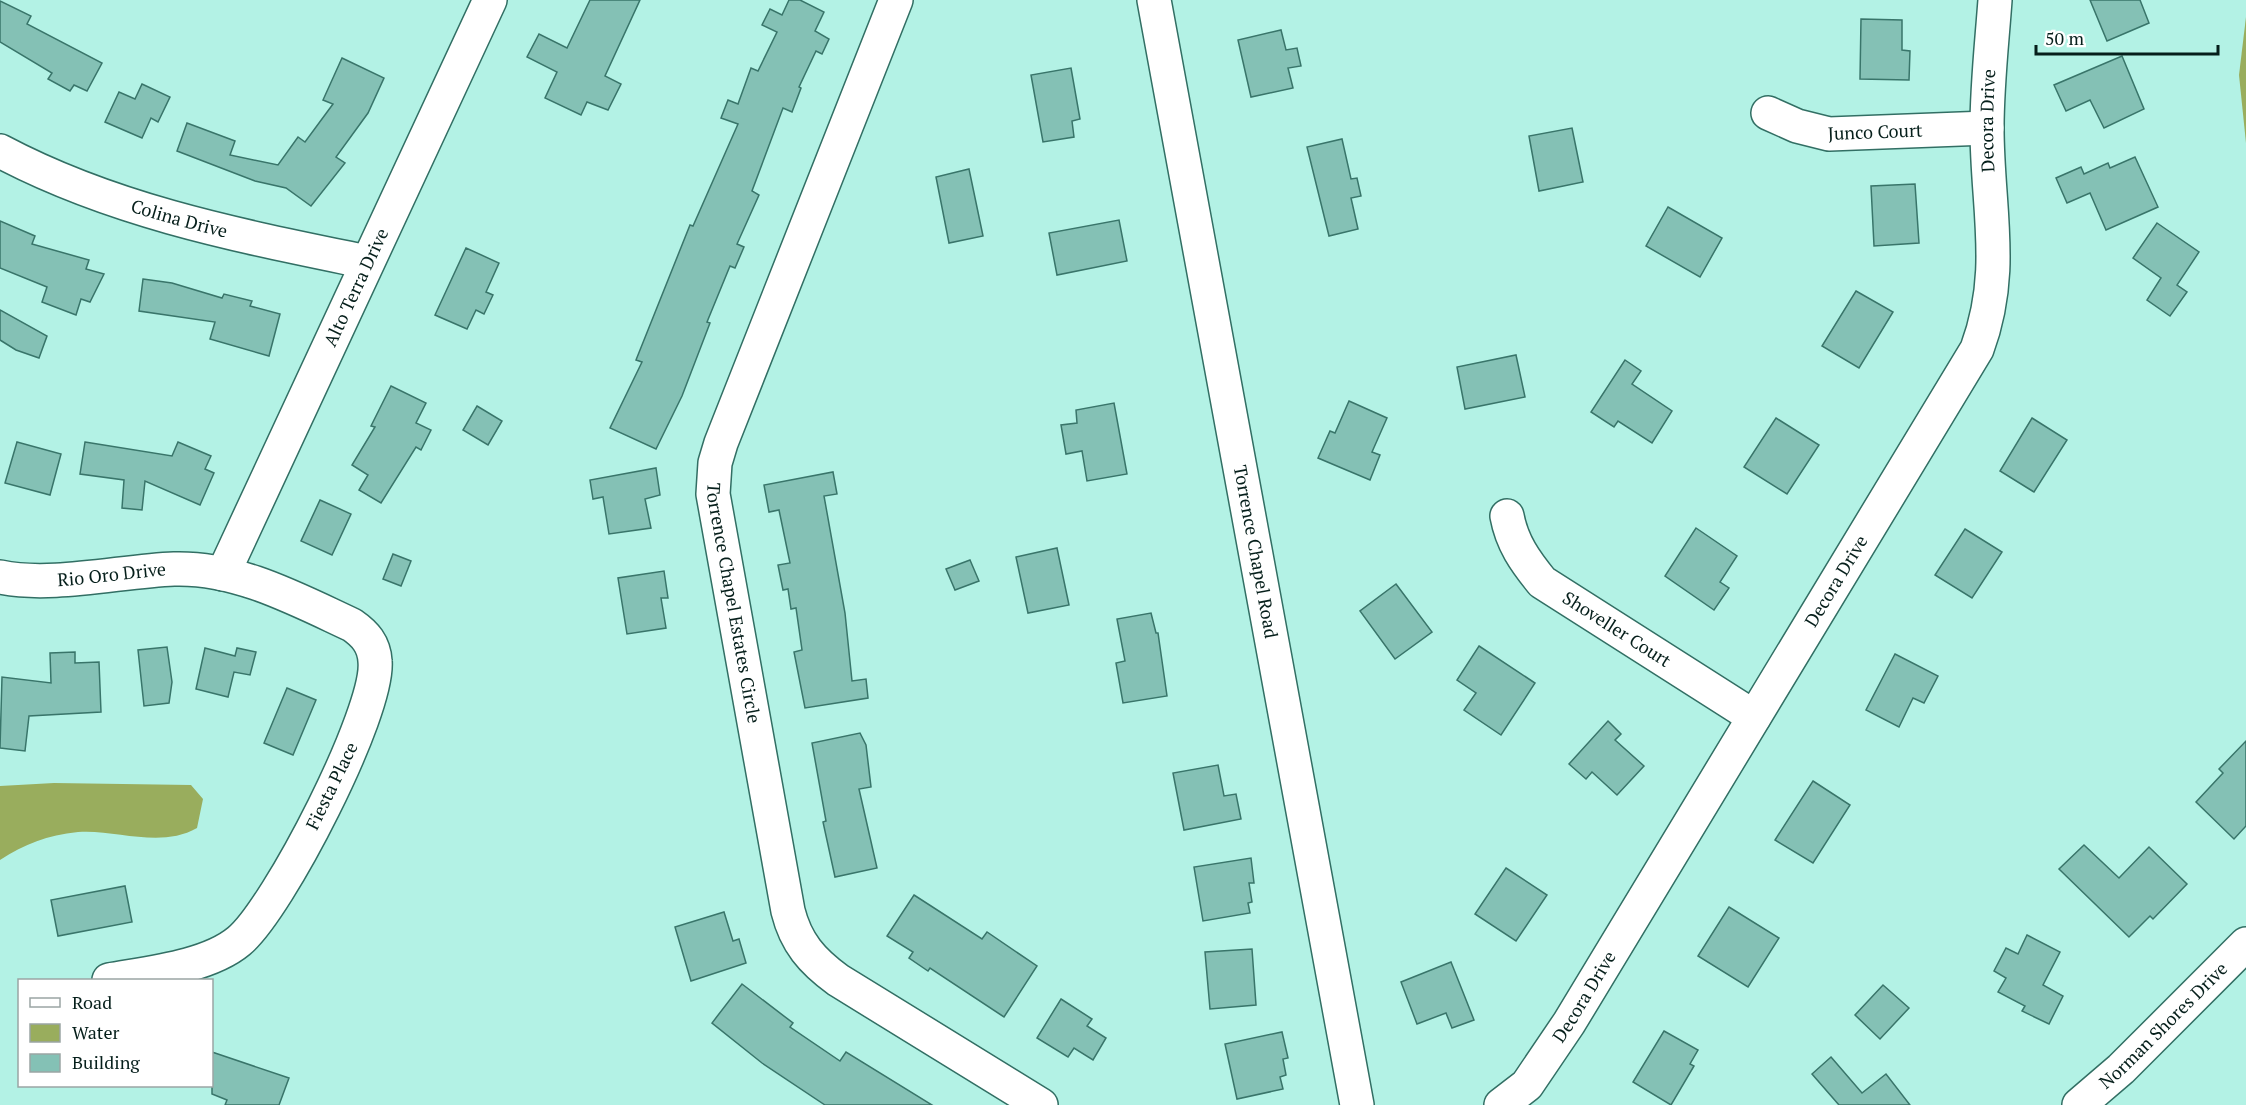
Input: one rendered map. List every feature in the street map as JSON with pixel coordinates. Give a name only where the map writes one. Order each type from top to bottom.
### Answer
[{"type":"street","name":"Alto Terra Drive","points":[[223,574],[490,0]]},
{"type":"street","name":"Torrence Chapel Estates Circle","points":[[896,0],[721,443],[715,463],[713,494],[788,911],[799,942],[819,966],[838,980],[1041,1105]]},
{"type":"street","name":"Torrence Chapel Road","points":[[1154,0],[1357,1105]]},
{"type":"street","name":"Decora Drive","points":[[1501,1105],[1527,1085],[1569,1023],[1977,349],[1987,321],[1995,267],[1987,128],[1995,0]]},
{"type":"street","name":"Junco Court","points":[[1768,113],[1797,126],[1829,134],[1987,128]]},
{"type":"street","name":"Colina Drive","points":[[0,151],[71,186],[145,211],[233,234],[367,262]]},
{"type":"street","name":"Shoveller Court","points":[[1507,516],[1510,534],[1522,557],[1542,582],[1754,717]]},
{"type":"street","name":"Rio Oro Drive","points":[[0,577],[37,580],[174,569],[223,574]]},
{"type":"street","name":"Fiesta Place","points":[[118,979],[207,958],[229,949],[256,925],[286,876],[339,774],[363,722],[375,681],[372,645],[365,634],[352,625],[248,580],[223,574]]},
{"type":"street","name":"Norman Shores Drive","points":[[2079,1105],[2121,1069],[2246,944]]},
{"type":"water","points":[[2246,17],[2246,143],[2239,75]]},
{"type":"water","points":[[54,783],[191,785],[203,799],[197,828],[183,834],[153,838],[93,832],[67,833],[37,841],[0,860],[0,786]]},
{"type":"building","points":[[590,0],[640,0],[605,76],[621,84],[608,110],[587,102],[581,115],[545,98],[557,72],[527,57],[539,34],[567,48]]},
{"type":"building","points":[[789,0],[800,0],[824,12],[815,31],[829,39],[822,54],[816,51],[799,87],[801,88],[792,112],[783,108],[752,191],[759,195],[737,244],[744,247],[735,268],[730,266],[707,322],[710,323],[682,396],[656,449],[610,428],[642,362],[636,360],[690,225],[693,226],[738,124],[721,118],[728,100],[738,104],[751,68],[758,71],[777,32],[762,25],[770,9],[782,15]]},
{"type":"building","points":[[2090,0],[2140,0],[2149,23],[2107,41]]},
{"type":"building","points":[[0,1],[31,16],[27,24],[102,63],[87,91],[74,85],[70,91],[48,79],[52,73],[0,42]]},
{"type":"building","points":[[1861,19],[1902,20],[1902,50],[1910,51],[1909,80],[1860,79]]},
{"type":"building","points":[[1281,30],[1286,50],[1297,48],[1301,66],[1288,68],[1293,88],[1251,97],[1238,40]]},
{"type":"building","points":[[2122,56],[2144,109],[2104,128],[2090,100],[2066,111],[2054,85]]},
{"type":"building","points":[[342,58],[384,78],[368,113],[336,157],[345,163],[311,206],[286,188],[255,181],[177,151],[187,123],[235,141],[230,155],[278,165],[298,137],[305,142],[333,104],[323,100]]},
{"type":"building","points":[[1071,68],[1080,119],[1072,121],[1074,137],[1043,142],[1031,75]]},
{"type":"building","points":[[142,84],[170,97],[158,122],[151,118],[142,138],[105,122],[119,92],[135,99]]},
{"type":"building","points":[[1572,128],[1583,182],[1539,191],[1529,136]]},
{"type":"building","points":[[1342,139],[1351,179],[1357,178],[1361,196],[1351,198],[1358,229],[1329,236],[1307,147]]},
{"type":"building","points":[[2135,157],[2158,207],[2106,230],[2090,193],[2067,203],[2056,178],[2081,167],[2084,174],[2108,163],[2110,168]]},
{"type":"building","points":[[969,169],[983,236],[949,243],[936,177]]},
{"type":"building","points":[[1915,184],[1919,243],[1874,246],[1871,186]]},
{"type":"building","points":[[1668,207],[1722,238],[1700,277],[1646,246]]},
{"type":"building","points":[[1119,220],[1127,261],[1057,275],[1049,233]]},
{"type":"building","points":[[0,221],[35,236],[32,244],[89,260],[86,269],[104,274],[90,302],[81,299],[76,315],[42,302],[47,287],[0,268]]},
{"type":"building","points":[[2157,223],[2199,252],[2177,285],[2187,292],[2170,316],[2147,300],[2161,278],[2133,258]]},
{"type":"building","points":[[466,248],[499,263],[486,292],[493,295],[484,314],[476,310],[467,329],[435,315]]},
{"type":"building","points":[[143,279],[172,283],[222,298],[224,294],[252,301],[250,306],[280,314],[269,356],[210,339],[215,322],[139,311]]},
{"type":"building","points":[[1856,291],[1893,312],[1859,368],[1822,346]]},
{"type":"building","points":[[0,310],[47,336],[39,358],[16,350],[0,340]]},
{"type":"building","points":[[1516,355],[1525,397],[1465,409],[1457,367]]},
{"type":"building","points":[[1625,360],[1641,371],[1632,384],[1672,411],[1652,443],[1618,421],[1614,427],[1591,412]]},
{"type":"building","points":[[391,386],[426,403],[416,423],[431,430],[421,450],[416,447],[381,503],[359,490],[368,475],[352,465],[375,427],[371,426]]},
{"type":"building","points":[[1349,401],[1387,418],[1372,452],[1380,455],[1370,480],[1318,458],[1330,431],[1335,433]]},
{"type":"building","points":[[1114,403],[1127,474],[1087,481],[1082,451],[1066,454],[1061,425],[1077,423],[1076,410]]},
{"type":"building","points":[[477,406],[502,421],[488,445],[463,430]]},
{"type":"building","points":[[1776,418],[1819,445],[1787,494],[1744,467]]},
{"type":"building","points":[[2032,418],[2067,440],[2034,492],[2000,471]]},
{"type":"building","points":[[17,442],[61,454],[50,495],[5,483]]},
{"type":"building","points":[[85,442],[172,456],[178,442],[211,456],[205,469],[214,473],[200,505],[145,481],[142,510],[122,508],[124,480],[80,474]]},
{"type":"building","points":[[656,468],[660,495],[645,499],[651,528],[609,534],[603,497],[593,499],[590,480]]},
{"type":"building","points":[[833,472],[837,494],[824,496],[845,613],[852,681],[866,679],[868,698],[805,708],[794,652],[802,650],[796,608],[791,609],[788,589],[783,590],[778,565],[790,563],[779,510],[769,512],[764,485]]},
{"type":"building","points":[[320,500],[351,514],[332,555],[301,541]]},
{"type":"building","points":[[1696,528],[1737,556],[1720,582],[1729,588],[1714,610],[1665,576]]},
{"type":"building","points":[[1965,529],[2002,552],[1972,598],[1935,575]]},
{"type":"building","points":[[1057,548],[1069,605],[1028,613],[1016,557]]},
{"type":"building","points":[[393,554],[411,561],[401,586],[383,579]]},
{"type":"building","points":[[970,560],[979,581],[955,590],[946,569]]},
{"type":"building","points":[[664,571],[668,598],[661,598],[666,628],[627,634],[618,578]]},
{"type":"building","points":[[1396,584],[1432,632],[1395,659],[1360,611]]},
{"type":"building","points":[[1151,613],[1156,633],[1158,633],[1167,696],[1123,703],[1116,663],[1125,661],[1117,619]]},
{"type":"building","points":[[1479,646],[1535,683],[1501,735],[1464,710],[1476,693],[1457,680]]},
{"type":"building","points":[[167,647],[172,682],[169,703],[144,706],[138,650]]},
{"type":"building","points":[[205,648],[235,656],[237,648],[256,652],[250,675],[234,672],[228,697],[196,689]]},
{"type":"building","points":[[75,652],[75,663],[99,662],[101,712],[29,716],[25,751],[0,748],[2,677],[51,683],[50,653]]},
{"type":"building","points":[[1895,654],[1938,676],[1924,703],[1913,698],[1899,727],[1866,710]]},
{"type":"building","points":[[287,688],[316,700],[293,755],[264,743]]},
{"type":"building","points":[[1608,721],[1621,734],[1615,740],[1644,766],[1617,795],[1592,772],[1586,779],[1569,764]]},
{"type":"building","points":[[860,733],[866,745],[871,787],[859,789],[877,868],[835,877],[823,822],[826,821],[812,743]]},
{"type":"building","points":[[2246,741],[2246,826],[2234,839],[2196,802],[2223,773],[2219,769]]},
{"type":"building","points":[[1218,765],[1224,796],[1236,794],[1241,819],[1184,830],[1173,773]]},
{"type":"building","points":[[1813,781],[1850,805],[1813,863],[1775,840]]},
{"type":"building","points":[[2084,845],[2119,878],[2149,847],[2187,884],[2153,919],[2150,916],[2129,937],[2059,869]]},
{"type":"building","points":[[1251,858],[1254,883],[1249,883],[1252,902],[1248,903],[1250,913],[1203,921],[1194,867]]},
{"type":"building","points":[[1506,868],[1547,895],[1516,941],[1475,914]]},
{"type":"building","points":[[125,886],[132,922],[58,936],[51,900]]},
{"type":"building","points":[[914,895],[982,939],[987,932],[1037,966],[1004,1017],[930,968],[928,971],[909,958],[913,952],[887,936]]},
{"type":"building","points":[[1729,907],[1779,938],[1748,987],[1698,956]]},
{"type":"building","points":[[724,912],[733,941],[739,939],[746,963],[691,981],[675,927]]},
{"type":"building","points":[[2027,935],[2060,952],[2043,985],[2063,996],[2049,1024],[2022,1011],[2025,1006],[1998,992],[2006,978],[1994,971],[2006,948],[2018,954]]},
{"type":"building","points":[[1252,949],[1256,1005],[1210,1009],[1205,952]]},
{"type":"building","points":[[1451,962],[1474,1020],[1452,1028],[1446,1013],[1417,1024],[1401,982]]},
{"type":"building","points":[[742,984],[793,1023],[790,1027],[840,1061],[846,1052],[932,1105],[825,1105],[762,1063],[712,1023]]},
{"type":"building","points":[[1883,985],[1909,1008],[1880,1039],[1855,1015]]},
{"type":"building","points":[[1061,999],[1092,1019],[1087,1026],[1106,1038],[1093,1060],[1074,1048],[1068,1057],[1037,1038]]},
{"type":"building","points":[[1664,1031],[1698,1050],[1690,1064],[1694,1066],[1671,1105],[1633,1082]]},
{"type":"building","points":[[1282,1032],[1288,1058],[1283,1059],[1286,1075],[1280,1077],[1283,1089],[1237,1099],[1225,1044]]},
{"type":"building","points":[[213,1052],[289,1078],[279,1105],[225,1105],[227,1100],[212,1094]]},
{"type":"building","points":[[1831,1057],[1862,1093],[1886,1074],[1910,1105],[1839,1105],[1812,1074]]}]
